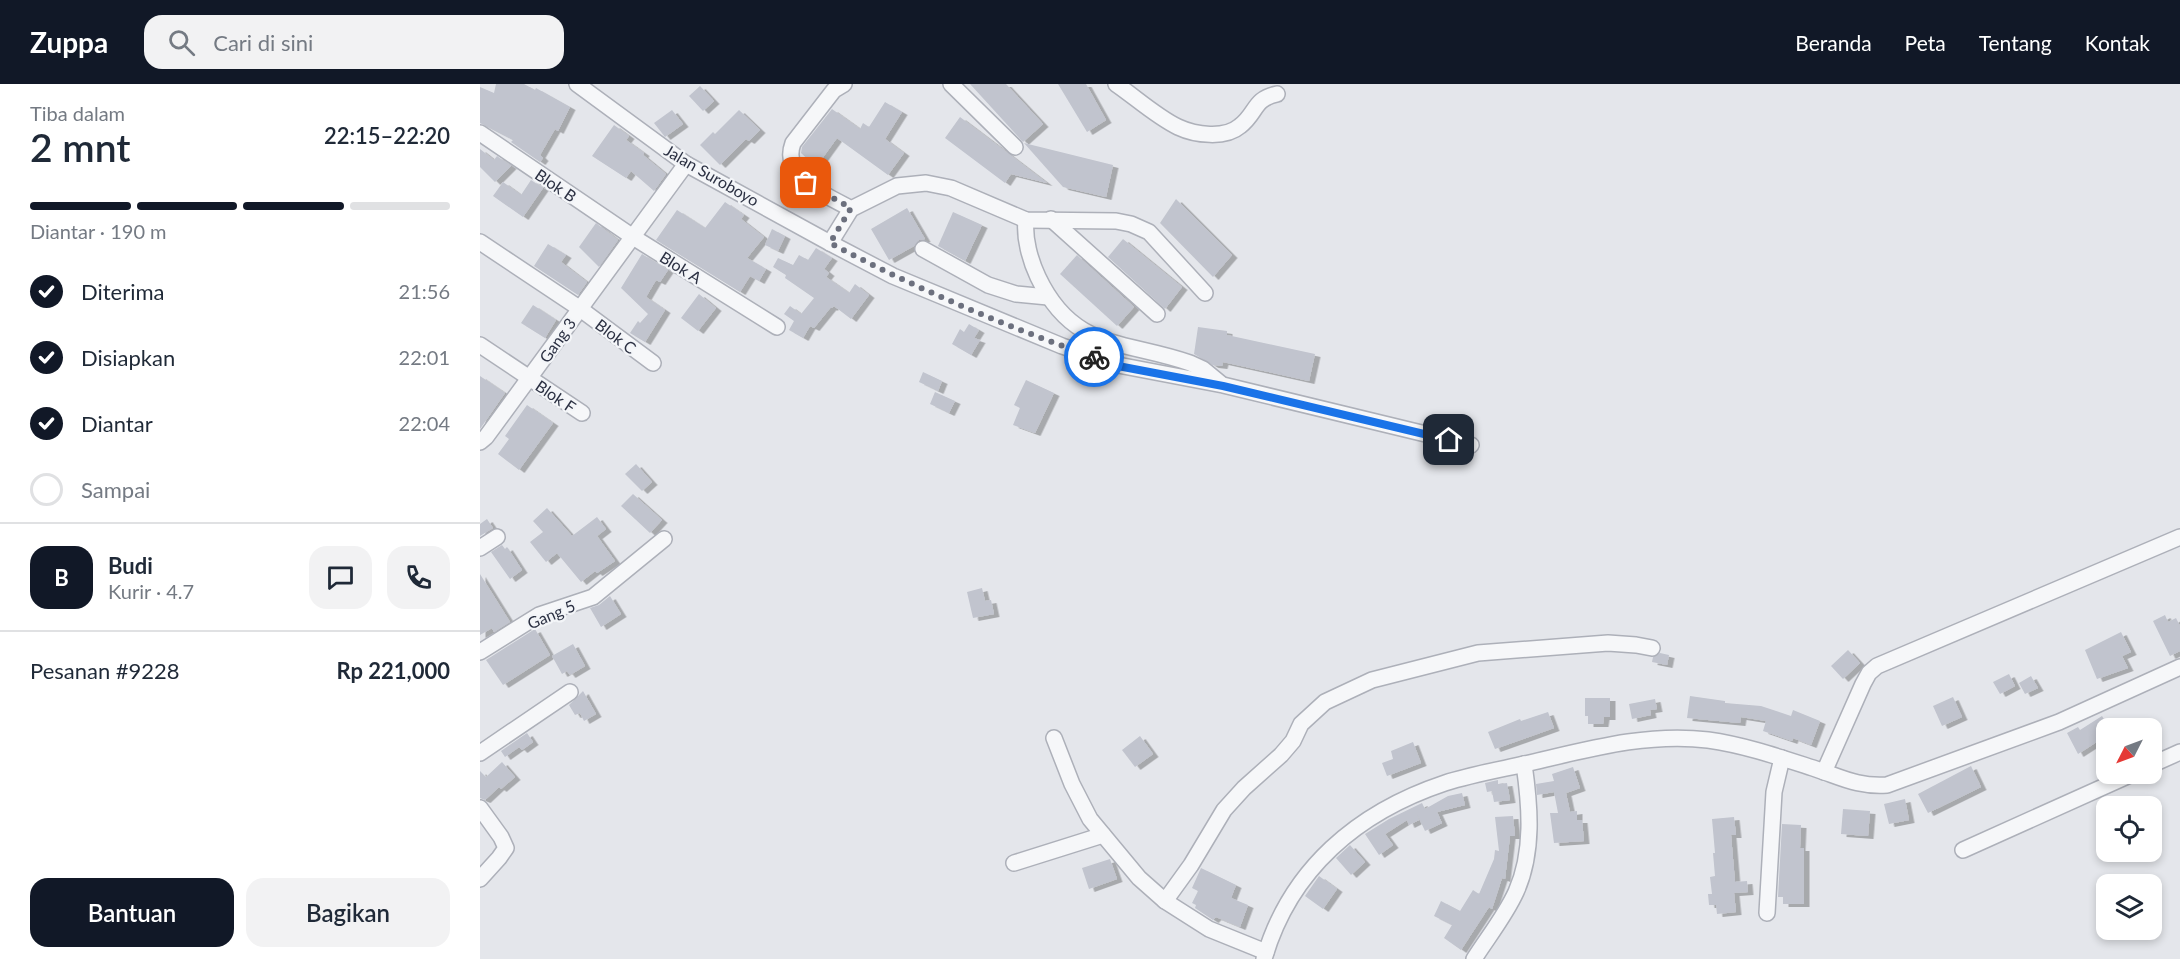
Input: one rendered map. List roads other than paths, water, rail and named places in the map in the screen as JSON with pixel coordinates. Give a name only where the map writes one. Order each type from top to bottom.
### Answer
[{"type":"street","name":"Jalan Suroboyo","points":[[577,84],[686,164],[830,243],[894,276],[1062,346],[1118,366],[1223,386],[1471,445]]},
{"type":"street","points":[[844,84],[834,90],[793,143],[790,152],[792,164],[800,178],[851,208]]},
{"type":"street","points":[[951,84],[1015,147]]},
{"type":"street","points":[[1116,84],[1176,126],[1189,131],[1222,135],[1239,128],[1261,99],[1277,94]]},
{"type":"street","name":"Blok B","points":[[480,134],[633,237]]},
{"type":"street","name":"Gang 3","points":[[480,442],[531,378],[579,308],[686,164]]},
{"type":"street","points":[[830,243],[851,208],[897,186],[926,183],[951,188],[1026,220],[1116,221],[1131,224],[1149,232],[1205,293]]},
{"type":"street","points":[[1051,219],[1157,314]]},
{"type":"street","points":[[1026,220],[1024,232],[1034,268],[1048,297],[1078,328],[1094,337],[1190,363],[1203,369],[1223,386]]},
{"type":"street","name":"Blok A","points":[[633,237],[777,327]]},
{"type":"street","name":"Blok C","points":[[480,242],[579,308],[653,363]]},
{"type":"street","points":[[923,249],[988,285],[1016,294],[1048,297]]},
{"type":"street","name":"Blok F","points":[[480,345],[582,413]]},
{"type":"street","points":[[480,548],[497,537]]},
{"type":"street","points":[[1824,772],[1863,684],[1876,666],[2180,537]]},
{"type":"street","name":"Gang 5","points":[[480,652],[539,615],[593,597],[664,539]]},
{"type":"street","points":[[1165,901],[1191,865],[1224,810],[1244,788],[1281,755],[1293,741],[1301,724],[1325,702],[1372,680],[1478,653],[1608,643],[1652,648]]},
{"type":"street","points":[[1054,738],[1072,784],[1090,819],[1139,878],[1165,901],[1209,928],[1265,956],[1287,904],[1313,865],[1348,832],[1375,814],[1423,791],[1446,783],[1582,750],[1642,740],[1685,738],[1719,742],[1782,758],[1856,784],[1887,785],[2059,722],[2180,667]]},
{"type":"street","points":[[480,753],[570,692]]},
{"type":"street","points":[[2162,760],[2180,752]]},
{"type":"street","points":[[1767,913],[1773,801],[1782,758]]},
{"type":"street","points":[[1474,959],[1516,891],[1524,866],[1529,830],[1524,764]]},
{"type":"street","points":[[1963,849],[2109,784]]},
{"type":"street","points":[[480,808],[501,837],[506,848],[480,879]]},
{"type":"street","points":[[1014,863],[1103,835]]}]
